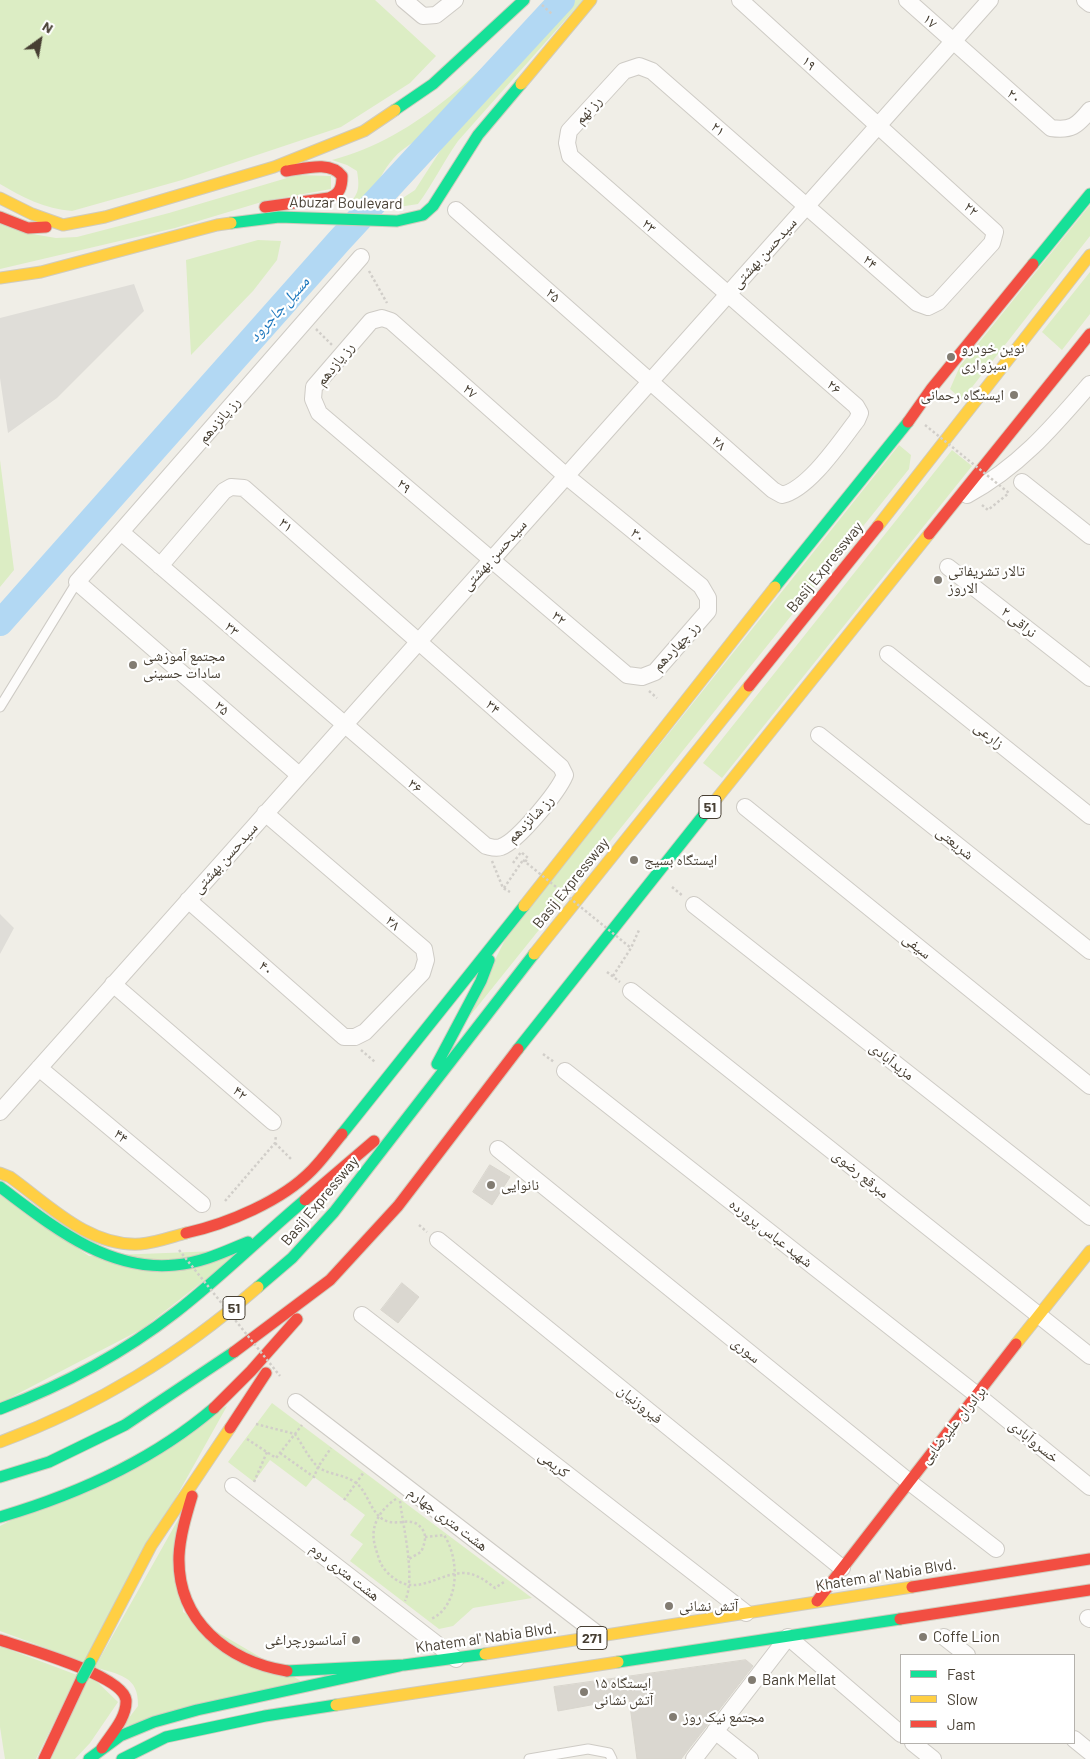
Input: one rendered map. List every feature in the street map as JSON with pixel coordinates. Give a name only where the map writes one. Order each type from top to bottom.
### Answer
[{"type":"main road","points":[[0,217],[28,228],[63,225],[105,218],[256,172],[364,131],[433,84],[524,0]]},
{"type":"main road","name":"Abuzar Boulevard","points":[[0,276],[41,272],[217,225],[279,217],[378,221],[411,219],[423,215],[433,206],[478,135],[592,0]]},
{"type":"main road","points":[[217,225],[278,202],[332,197],[343,184],[342,175],[336,169],[326,167],[256,172]]},
{"type":"main road","points":[[0,1174],[10,1177],[90,1235],[109,1242],[140,1244],[162,1240],[239,1217],[274,1198],[311,1171],[379,1090],[762,603],[896,439],[932,388],[1090,194]]},
{"type":"main road","points":[[0,198],[32,214],[63,225]]},
{"type":"main road","name":"Basij Expressway","points":[[0,1442],[48,1424],[96,1401],[140,1376],[197,1336],[242,1301],[292,1258],[334,1212],[517,975],[949,437],[1090,255]]},
{"type":"main road","name":"51","points":[[0,1477],[49,1462],[125,1424],[216,1365],[330,1280],[398,1206],[589,957],[1090,334]]},
{"type":"main road","points":[[0,1409],[44,1392],[97,1366],[147,1334],[244,1256],[268,1232],[414,1107],[481,981],[498,937]]},
{"type":"main road","points":[[0,1187],[80,1243],[102,1255],[127,1263],[146,1266],[191,1263],[208,1259],[268,1232]]},
{"type":"main road","name":"برادران علیرضایی","points":[[788,1638],[908,1481],[1090,1251]]},
{"type":"main road","points":[[0,1517],[49,1502],[96,1482],[195,1424],[228,1395],[286,1332],[330,1280]]},
{"type":"main road","points":[[44,1759],[82,1678],[151,1546],[172,1512],[197,1480],[266,1374],[286,1332]]},
{"type":"main road","points":[[197,1480],[180,1546],[181,1578],[190,1607],[215,1640],[242,1659],[257,1665],[288,1672],[376,1664],[404,1666]]},
{"type":"main road","name":"Khatem al' Nabia Blvd.","points":[[102,1748],[138,1728],[197,1710],[404,1666],[1090,1559]]},
{"type":"main road","name":"271","points":[[122,1759],[166,1737],[265,1716],[788,1638],[1090,1590]]},
{"type":"main road","points":[[0,1640],[98,1674],[117,1685],[126,1699],[126,1707],[121,1721],[102,1748],[89,1759]]},
{"type":"street","points":[[404,0],[423,16],[436,16],[455,0]]},
{"type":"street","name":"۱۹","points":[[740,0],[877,126]]},
{"type":"street","name":"۱۷","points":[[907,0],[953,42]]},
{"type":"street","name":"سیدحسن بهشتی","points":[[0,1112],[990,0]]},
{"type":"street","points":[[1085,0],[1090,4]]},
{"type":"street","name":"۲۰","points":[[953,42],[1051,128],[1066,130],[1085,116]]},
{"type":"street","name":"۲۱","points":[[624,71],[639,66],[652,70],[806,206]]},
{"type":"street","name":"رز نهم","points":[[570,156],[567,143],[569,131],[624,71]]},
{"type":"street","name":"۲۲","points":[[877,126],[995,232],[992,243],[938,302]]},
{"type":"street","name":"۲۳","points":[[570,156],[727,294]]},
{"type":"street","name":"۲۴","points":[[806,206],[917,303],[928,307],[938,302]]},
{"type":"street","name":"۲۵","points":[[456,210],[650,381]]},
{"type":"street","name":"رز پانزدهم","points":[[77,582],[361,258]]},
{"type":"street","name":"۲۶","points":[[727,294],[856,406],[860,413],[857,420],[817,469],[792,493]]},
{"type":"street","name":"رز یازدهم","points":[[319,413],[313,400],[314,388],[371,321],[382,318],[391,321]]},
{"type":"street","name":"۲۷","points":[[391,321],[566,475]]},
{"type":"street","name":"۲۸","points":[[650,381],[773,490],[782,495],[792,493]]},
{"type":"street","points":[[956,500],[988,484],[1016,463],[1050,431],[1090,384]]},
{"type":"street","name":"۲۹","points":[[319,413],[490,560]]},
{"type":"street","name":"۳۰","points":[[566,475],[700,586],[708,598]]},
{"type":"street","points":[[1022,482],[1090,536]]},
{"type":"street","name":"۳۱","points":[[160,566],[224,492],[231,487],[244,488],[418,642]]},
{"type":"street","name":"۳۳","points":[[121,532],[344,725]]},
{"type":"street","name":"۳۲","points":[[490,560],[628,675]]},
{"type":"street","name":"نراقی ۲","points":[[948,567],[1090,678]]},
{"type":"street","name":"۳۵","points":[[77,582],[299,775]]},
{"type":"street","name":"رز چهاردهم","points":[[628,675],[642,677],[655,672],[708,611],[708,598]]},
{"type":"street","name":"۳۴","points":[[418,642],[562,767],[566,775]]},
{"type":"street","name":"زارعی","points":[[888,654],[1090,816]]},
{"type":"street","name":"۳۶","points":[[344,725],[486,846]]},
{"type":"street","name":"شریعتی","points":[[819,735],[1090,951]]},
{"type":"street","name":"رز شانزدهم","points":[[486,846],[499,848],[511,842],[560,788],[566,775]]},
{"type":"street","name":"سیفی","points":[[745,807],[1090,1086]]},
{"type":"street","name":"۳۸","points":[[265,813],[424,950],[426,960],[422,973],[365,1032],[355,1037],[344,1037]]},
{"type":"street","name":"۴۰","points":[[188,900],[344,1037]]},
{"type":"street","name":"مزیدآبادی","points":[[694,905],[1090,1217]]},
{"type":"street","name":"۴۲","points":[[113,984],[273,1122]]},
{"type":"street","name":"مبرقع رضوی","points":[[631,991],[1090,1356]]},
{"type":"street","name":"۴۴","points":[[39,1068],[202,1204]]},
{"type":"street","name":"شهید عباس پرورده","points":[[565,1071],[977,1395]]},
{"type":"street","name":"سوری","points":[[498,1149],[908,1481],[996,1549]]},
{"type":"street","name":"فیروزنیان","points":[[438,1240],[842,1568]]},
{"type":"street","name":"کریمی","points":[[362,1315],[746,1613]]},
{"type":"street","name":"خسروآبادی","points":[[977,1395],[1090,1487]]},
{"type":"street","name":"هشت متری چهارم","points":[[296,1402],[600,1636]]},
{"type":"street","name":"هشت متری دوم","points":[[233,1486],[456,1659]]},
{"type":"street","points":[[944,1637],[966,1654]]},
{"type":"street","points":[[694,1759],[788,1638],[900,1733]]},
{"type":"street","points":[[715,1731],[750,1759]]},
{"type":"street","points":[[1075,1741],[1090,1752]]},
{"type":"street","points":[[914,1744],[933,1759]]},
{"type":"lane","points":[[0,706],[77,582]]},
{"type":"lane","points":[[445,1144],[445,1158]]},
{"type":"lane","points":[[393,1226],[413,1203]]},
{"type":"lane","points":[[340,1268],[354,1265]]},
{"type":"lane","points":[[529,1759],[588,1749],[609,1753],[612,1759]]},
{"type":"path","points":[[540,4],[557,18]]},
{"type":"path","points":[[361,258],[386,298],[391,321]]},
{"type":"path","points":[[306,320],[342,354]]},
{"type":"path","points":[[925,425],[1009,493],[988,510],[980,504]]},
{"type":"path","points":[[486,846],[503,888],[528,901]]},
{"type":"path","points":[[503,888],[528,858],[521,852],[514,864]]},
{"type":"path","points":[[524,861],[631,948]]},
{"type":"path","points":[[613,976],[631,948],[639,930]]},
{"type":"path","points":[[202,1204],[213,1206],[223,1203],[275,1143],[276,1132],[273,1122]]},
{"type":"path","points":[[275,1143],[291,1158]]},
{"type":"path","points":[[178,1250],[280,1376]]},
{"type":"path","points":[[245,1438],[276,1458],[311,1414]]},
{"type":"path","points":[[256,1424],[295,1434],[318,1466],[356,1483],[380,1516],[395,1523],[410,1521],[417,1524],[424,1532],[425,1537],[422,1552],[407,1560]]},
{"type":"path","points":[[280,1453],[314,1477],[318,1466],[340,1436]]},
{"type":"path","points":[[254,1482],[267,1452]]},
{"type":"path","points":[[344,1500],[371,1460]]},
{"type":"path","points":[[411,1607],[404,1602],[409,1586],[399,1497],[391,1502],[380,1516],[374,1528],[373,1540],[381,1566],[391,1576],[409,1586],[465,1573],[481,1577],[495,1588],[518,1573]]},
{"type":"path","points":[[425,1537],[444,1536],[450,1544],[456,1574],[448,1600],[440,1613],[432,1620],[425,1616]]},
{"type":"green space","points":[[0,0],[375,0],[436,56],[410,83],[341,127],[182,180],[72,211],[62,210],[34,202],[0,184]]},
{"type":"green space","points":[[545,0],[583,0],[458,141],[418,204],[386,209],[415,190],[442,148],[490,96],[524,33],[438,125],[409,145],[393,159],[370,194],[364,199],[344,207],[353,199],[357,192],[357,171],[332,160],[364,150],[394,135],[450,96],[500,50]]},
{"type":"green space","points":[[297,175],[331,176],[331,189],[265,201],[175,228],[0,269],[0,223],[32,234],[56,238],[77,237],[169,213]]},
{"type":"green space","points":[[1090,205],[1090,236],[962,400],[950,389],[960,366]]},
{"type":"green space","points":[[258,240],[281,241],[277,260],[253,291],[191,355],[186,260]]},
{"type":"green space","points":[[1090,272],[1090,314],[1062,350],[1042,332]]},
{"type":"green space","points":[[899,445],[911,455],[909,469],[461,1027],[507,936]]},
{"type":"green space","points":[[952,450],[972,466],[722,778],[703,763]]},
{"type":"green space","points":[[0,460],[14,570],[0,587]]},
{"type":"green space","points":[[0,1195],[89,1256],[243,1250],[142,1329],[0,1403]]},
{"type":"green space","points":[[272,1403],[532,1598],[473,1608],[453,1626],[439,1629],[350,1561],[363,1544],[350,1535],[365,1515],[314,1477],[306,1487],[270,1460],[254,1482],[228,1462]]},
{"type":"green space","points":[[227,1406],[84,1662],[0,1631],[0,1526]]},
{"type":"green space","points":[[179,1518],[183,1612],[301,1681],[122,1727],[138,1706],[135,1688],[126,1678],[95,1667]]},
{"type":"green space","points":[[0,1646],[77,1675],[36,1759],[5,1759],[0,1727]]},
{"type":"green space","points":[[90,1675],[118,1702],[90,1743],[75,1759],[51,1759]]},
{"type":"shaded area","points":[[134,284],[144,311],[57,398],[8,433],[0,378],[0,318]]},
{"type":"shaded area","points":[[0,914],[14,928],[0,954]]},
{"type":"building","name":"نانوایی","points":[[490,1165],[510,1177],[492,1205],[473,1192]]},
{"type":"building","points":[[402,1283],[419,1297],[398,1323],[381,1310]]},
{"type":"building","name":"مجتمع نیک‌ روز","points":[[746,1660],[753,1666],[681,1759],[637,1759],[629,1698],[558,1711],[554,1687]]},
{"type":"waterway","name":"مسیل جاجرود","points":[[0,623],[339,241],[562,0]]},
{"type":"traffic: fast","points":[[395,110],[433,84],[524,0]]},
{"type":"traffic: fast","points":[[231,223],[279,217],[397,221],[423,215],[433,206],[478,135],[521,84]]},
{"type":"traffic: fast","points":[[1033,264],[1090,194]]},
{"type":"traffic: fast","points":[[775,587],[908,422]]},
{"type":"traffic: fast","points":[[518,1049],[710,807]]},
{"type":"traffic: fast","points":[[342,1134],[524,906]]},
{"type":"traffic: fast","points":[[258,1287],[292,1258],[334,1212],[534,954]]},
{"type":"traffic: fast","points":[[437,1064],[481,981],[489,960]]},
{"type":"traffic: fast","points":[[0,1187],[39,1216],[81,1243],[126,1261],[150,1265],[185,1264],[248,1242]]},
{"type":"traffic: fast","points":[[0,1409],[70,1379],[135,1342],[209,1285],[305,1200]]},
{"type":"traffic: fast","points":[[0,1477],[49,1462],[125,1425],[234,1352]]},
{"type":"traffic: fast","points":[[0,1517],[58,1498],[113,1474],[165,1444],[214,1408]]},
{"type":"traffic: fast","points":[[618,1662],[900,1619]]},
{"type":"traffic: fast","points":[[89,1759],[120,1736],[154,1722],[197,1710],[404,1665],[485,1654]]},
{"type":"traffic: fast","points":[[82,1678],[90,1663]]},
{"type":"traffic: fast","points":[[287,1671],[404,1665]]},
{"type":"traffic: fast","points":[[122,1759],[166,1737],[265,1716],[336,1705]]},
{"type":"traffic: slow","points":[[521,84],[591,0]]},
{"type":"traffic: slow","points":[[0,198],[32,214],[63,225],[105,217],[274,167],[364,131],[395,110]]},
{"type":"traffic: slow","points":[[0,278],[41,272],[217,225],[231,223]]},
{"type":"traffic: slow","points":[[878,526],[1090,255]]},
{"type":"traffic: slow","points":[[710,807],[929,534]]},
{"type":"traffic: slow","points":[[524,906],[775,587]]},
{"type":"traffic: slow","points":[[534,954],[749,686]]},
{"type":"traffic: slow","points":[[0,1173],[10,1177],[70,1222],[104,1239],[121,1243],[140,1244],[186,1233]]},
{"type":"traffic: slow","points":[[1016,1344],[1090,1251]]},
{"type":"traffic: slow","points":[[0,1442],[71,1412],[136,1376],[198,1335],[258,1287]]},
{"type":"traffic: slow","points":[[90,1663],[151,1546],[230,1428]]},
{"type":"traffic: slow","points":[[485,1654],[912,1587]]},
{"type":"traffic: slow","points":[[336,1705],[618,1662]]},
{"type":"traffic: jam","points":[[265,207],[329,198],[336,194],[341,187],[342,176],[331,168],[308,167],[286,171]]},
{"type":"traffic: jam","points":[[0,217],[28,228],[46,227]]},
{"type":"traffic: jam","points":[[908,422],[932,388],[1033,264]]},
{"type":"traffic: jam","points":[[929,534],[1090,334]]},
{"type":"traffic: jam","points":[[749,686],[878,526]]},
{"type":"traffic: jam","points":[[234,1352],[330,1280],[398,1206],[518,1049]]},
{"type":"traffic: jam","points":[[186,1233],[219,1224],[253,1210],[285,1192],[312,1170],[342,1134]]},
{"type":"traffic: jam","points":[[305,1200],[374,1141]]},
{"type":"traffic: jam","points":[[214,1408],[251,1371],[297,1319]]},
{"type":"traffic: jam","points":[[817,1601],[1016,1344]]},
{"type":"traffic: jam","points":[[230,1428],[266,1373]]},
{"type":"traffic: jam","points":[[192,1496],[182,1534],[179,1556],[181,1579],[187,1600],[196,1618],[210,1634],[226,1647],[245,1658],[265,1666],[287,1671]]},
{"type":"traffic: jam","points":[[912,1587],[1090,1559]]},
{"type":"traffic: jam","points":[[900,1619],[1090,1590]]},
{"type":"traffic: jam","points":[[0,1640],[91,1672],[121,1691],[126,1700],[126,1707],[118,1726],[102,1748]]},
{"type":"traffic: jam","points":[[44,1759],[82,1678]]},
{"type":"place","name":"نوین خودرو سبزواری","points":[[951,357]]},
{"type":"place","name":"ایستگاه رحمانی","points":[[1014,395]]},
{"type":"place","name":"تالار تشریفاتی الاروز","points":[[938,580]]},
{"type":"place","name":"مجتمع آموزشی سادات حسینی","points":[[133,665]]},
{"type":"place","name":"ایستگاه بسیج","points":[[634,860]]},
{"type":"place","name":"نانوایی","points":[[491,1185]]},
{"type":"place","name":"آتش نشانی","points":[[669,1606]]},
{"type":"place","name":"Coffe Lion","points":[[923,1637]]},
{"type":"place","name":"آسانسورچراغی","points":[[356,1640]]},
{"type":"place","name":"Bank Mellat","points":[[752,1680]]},
{"type":"place","name":"ایستگاه ۱۵ آتش نشانی","points":[[584,1692]]},
{"type":"place","name":"مجتمع نیک‌ روز","points":[[673,1717]]}]
